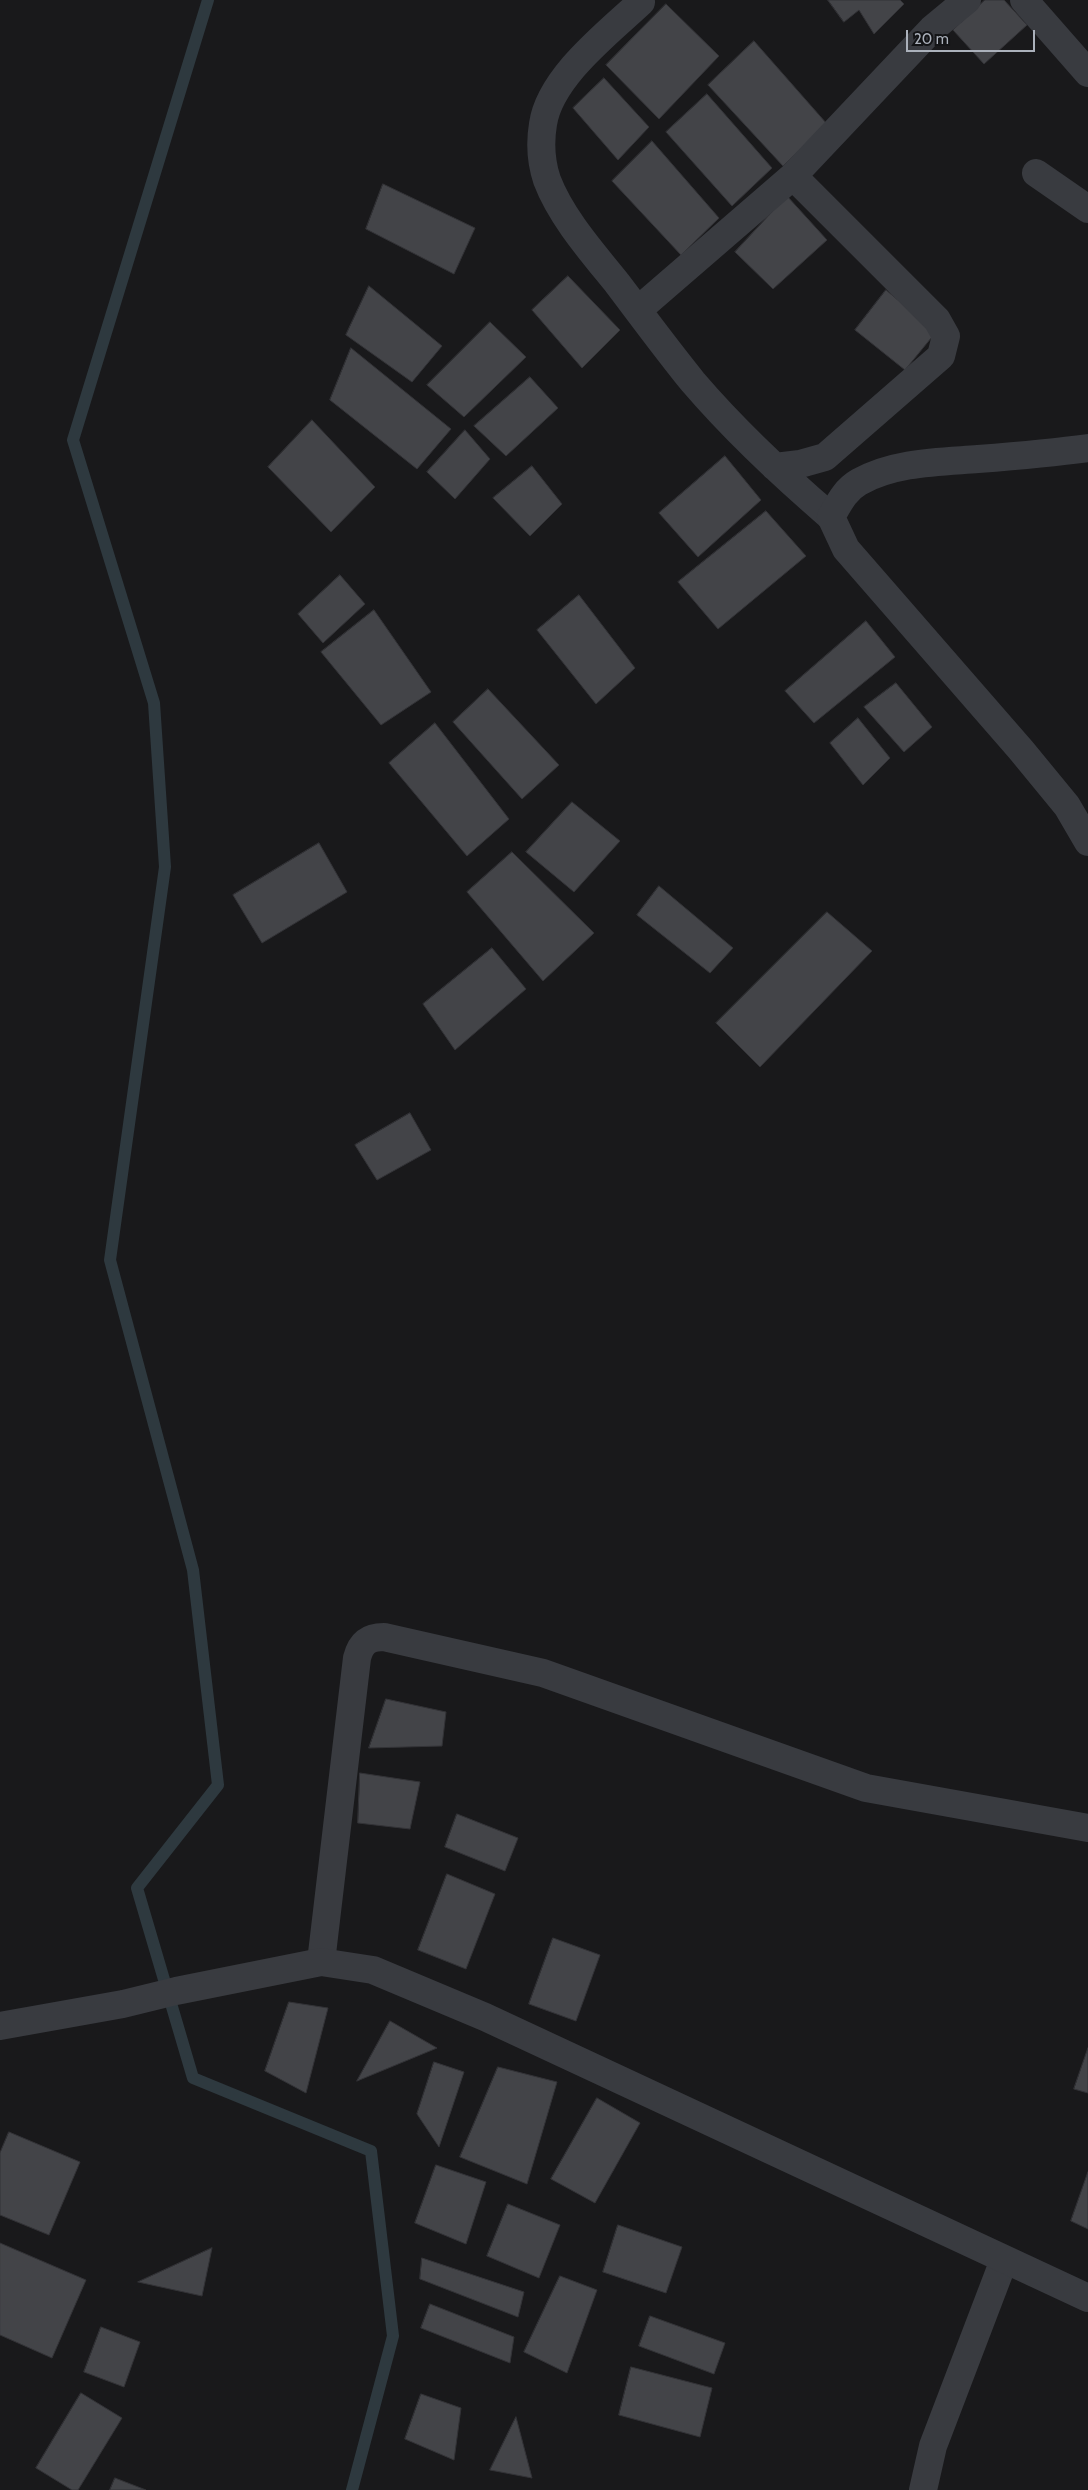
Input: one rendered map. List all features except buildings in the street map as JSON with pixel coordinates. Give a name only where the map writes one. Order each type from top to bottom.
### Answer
[{"type":"street","points":[[638,310],[793,176],[932,29],[967,0]]},
{"type":"street","points":[[1024,0],[1088,73]]},
{"type":"street","points":[[641,2],[572,69],[554,94],[543,122],[541,152],[547,180],[565,212],[694,382],[774,467],[831,517],[846,549],[1021,750],[1067,806],[1088,842]]},
{"type":"street","points":[[1036,173],[1088,209]]},
{"type":"street","points":[[774,467],[800,464],[826,457],[941,356],[946,336],[938,320],[793,176]]},
{"type":"street","points":[[831,517],[844,494],[858,483],[877,473],[923,464],[1088,448]]},
{"type":"street","points":[[321,1962],[358,1658],[360,1648],[373,1637],[384,1636],[543,1673],[866,1788],[1088,1828]]},
{"type":"street","points":[[0,2026],[123,2004],[176,1991],[321,1962],[373,1970],[427,1992],[1088,2298]]},
{"type":"street","points":[[923,2490],[933,2446],[1004,2260]]},
{"type":"waterway","points":[[208,0],[73,440],[154,703],[165,867],[110,1260],[193,1570],[218,1785],[137,1888],[193,2078],[371,2151],[393,2336],[352,2490]]}]
